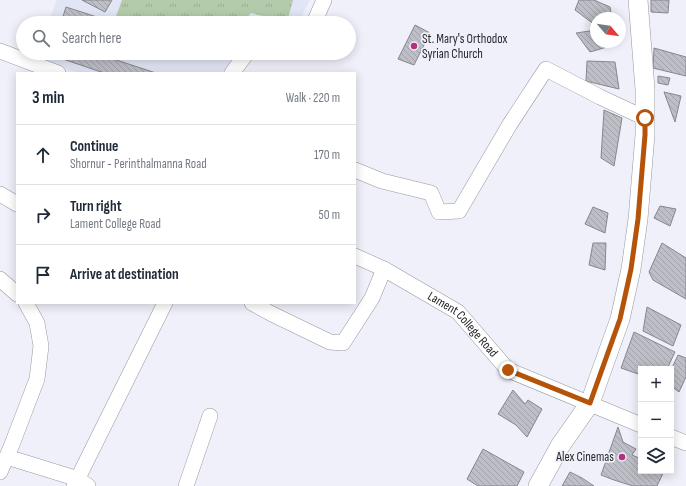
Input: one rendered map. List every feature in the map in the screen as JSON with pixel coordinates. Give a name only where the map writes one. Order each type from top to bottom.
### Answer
[{"type":"main road","points":[[538,486],[560,446],[590,403],[620,319],[631,269],[638,219],[645,135],[645,89],[638,0]]},
{"type":"street","points":[[317,16],[324,0]]},
{"type":"street","points":[[0,51],[16,57]]},
{"type":"street","points":[[24,60],[55,72]]},
{"type":"street","points":[[233,72],[242,60]]},
{"type":"street","points":[[356,170],[382,181],[431,194],[439,212],[459,211],[510,124],[546,69],[645,118]]},
{"type":"street","points":[[0,194],[16,203]]},
{"type":"street","name":"Lament College Road","points":[[356,256],[384,269],[458,312],[508,370],[638,424]]},
{"type":"street","points":[[254,304],[330,342],[343,343],[372,298],[384,269]]},
{"type":"street","points":[[0,279],[16,293]]},
{"type":"street","points":[[0,472],[37,379],[41,346],[37,323],[27,304]]},
{"type":"street","points":[[7,457],[80,484],[165,304]]},
{"type":"street","points":[[186,486],[210,416]]},
{"type":"street","points":[[674,438],[686,443]]},
{"type":"shaded area","points":[[57,0],[310,0],[302,16],[51,16]]},
{"type":"shaded area","points":[[41,60],[233,60],[226,72],[76,72]]},
{"type":"green space","points":[[122,0],[293,0],[289,16],[263,16],[251,13],[248,16],[116,16]]},
{"type":"building","points":[[82,0],[112,0],[105,12]]},
{"type":"building","points":[[579,0],[594,0],[610,7],[611,12],[590,12],[590,21],[575,10]]},
{"type":"building","points":[[651,0],[669,0],[668,13],[651,12]]},
{"type":"building","points":[[66,7],[94,16],[63,16]]},
{"type":"building","name":"St. Mary's Orthodox Syrian Church","points":[[415,25],[430,33],[414,65],[398,59]]},
{"type":"building","points":[[590,31],[590,48],[604,48],[590,52],[576,33]]},
{"type":"building","points":[[654,48],[686,57],[686,76],[653,68]]},
{"type":"building","points":[[66,60],[116,60],[153,72],[101,72]]},
{"type":"building","points":[[587,61],[615,62],[619,89],[586,81]]},
{"type":"building","points":[[658,76],[670,78],[668,85],[658,83]]},
{"type":"building","points":[[664,92],[681,96],[675,122]]},
{"type":"building","points":[[604,110],[622,118],[614,166],[601,158]]},
{"type":"building","points":[[660,206],[676,209],[670,226],[654,218]]},
{"type":"building","points":[[593,207],[608,213],[605,233],[585,224]]},
{"type":"building","points":[[593,243],[606,243],[605,270],[589,265]]},
{"type":"building","points":[[662,243],[686,258],[686,299],[653,280],[649,272]]},
{"type":"building","points":[[647,307],[681,325],[673,346],[643,331]]},
{"type":"building","points":[[634,332],[675,352],[668,366],[638,366],[638,374],[621,368]]},
{"type":"building","points":[[678,355],[686,358],[686,377],[679,392],[674,388],[673,366]]},
{"type":"building","points":[[513,390],[525,404],[528,400],[542,409],[527,437],[516,425],[498,414]]},
{"type":"building","name":"Alex Cinemas","points":[[618,427],[623,442],[636,449],[632,455],[638,458],[638,474],[663,474],[657,486],[633,486],[601,475]]},
{"type":"building","points":[[483,449],[524,472],[517,486],[478,486],[467,479]]},
{"type":"building","points":[[570,472],[582,478],[594,486],[562,486]]},
{"type":"place","name":"St. Mary's Orthodox Syrian Church","points":[[414,46]]},
{"type":"place","name":"Alex Cinemas","points":[[622,457]]},
{"type":"route","points":[[508,370],[590,403],[620,319],[631,269],[638,219],[645,118]]}]
